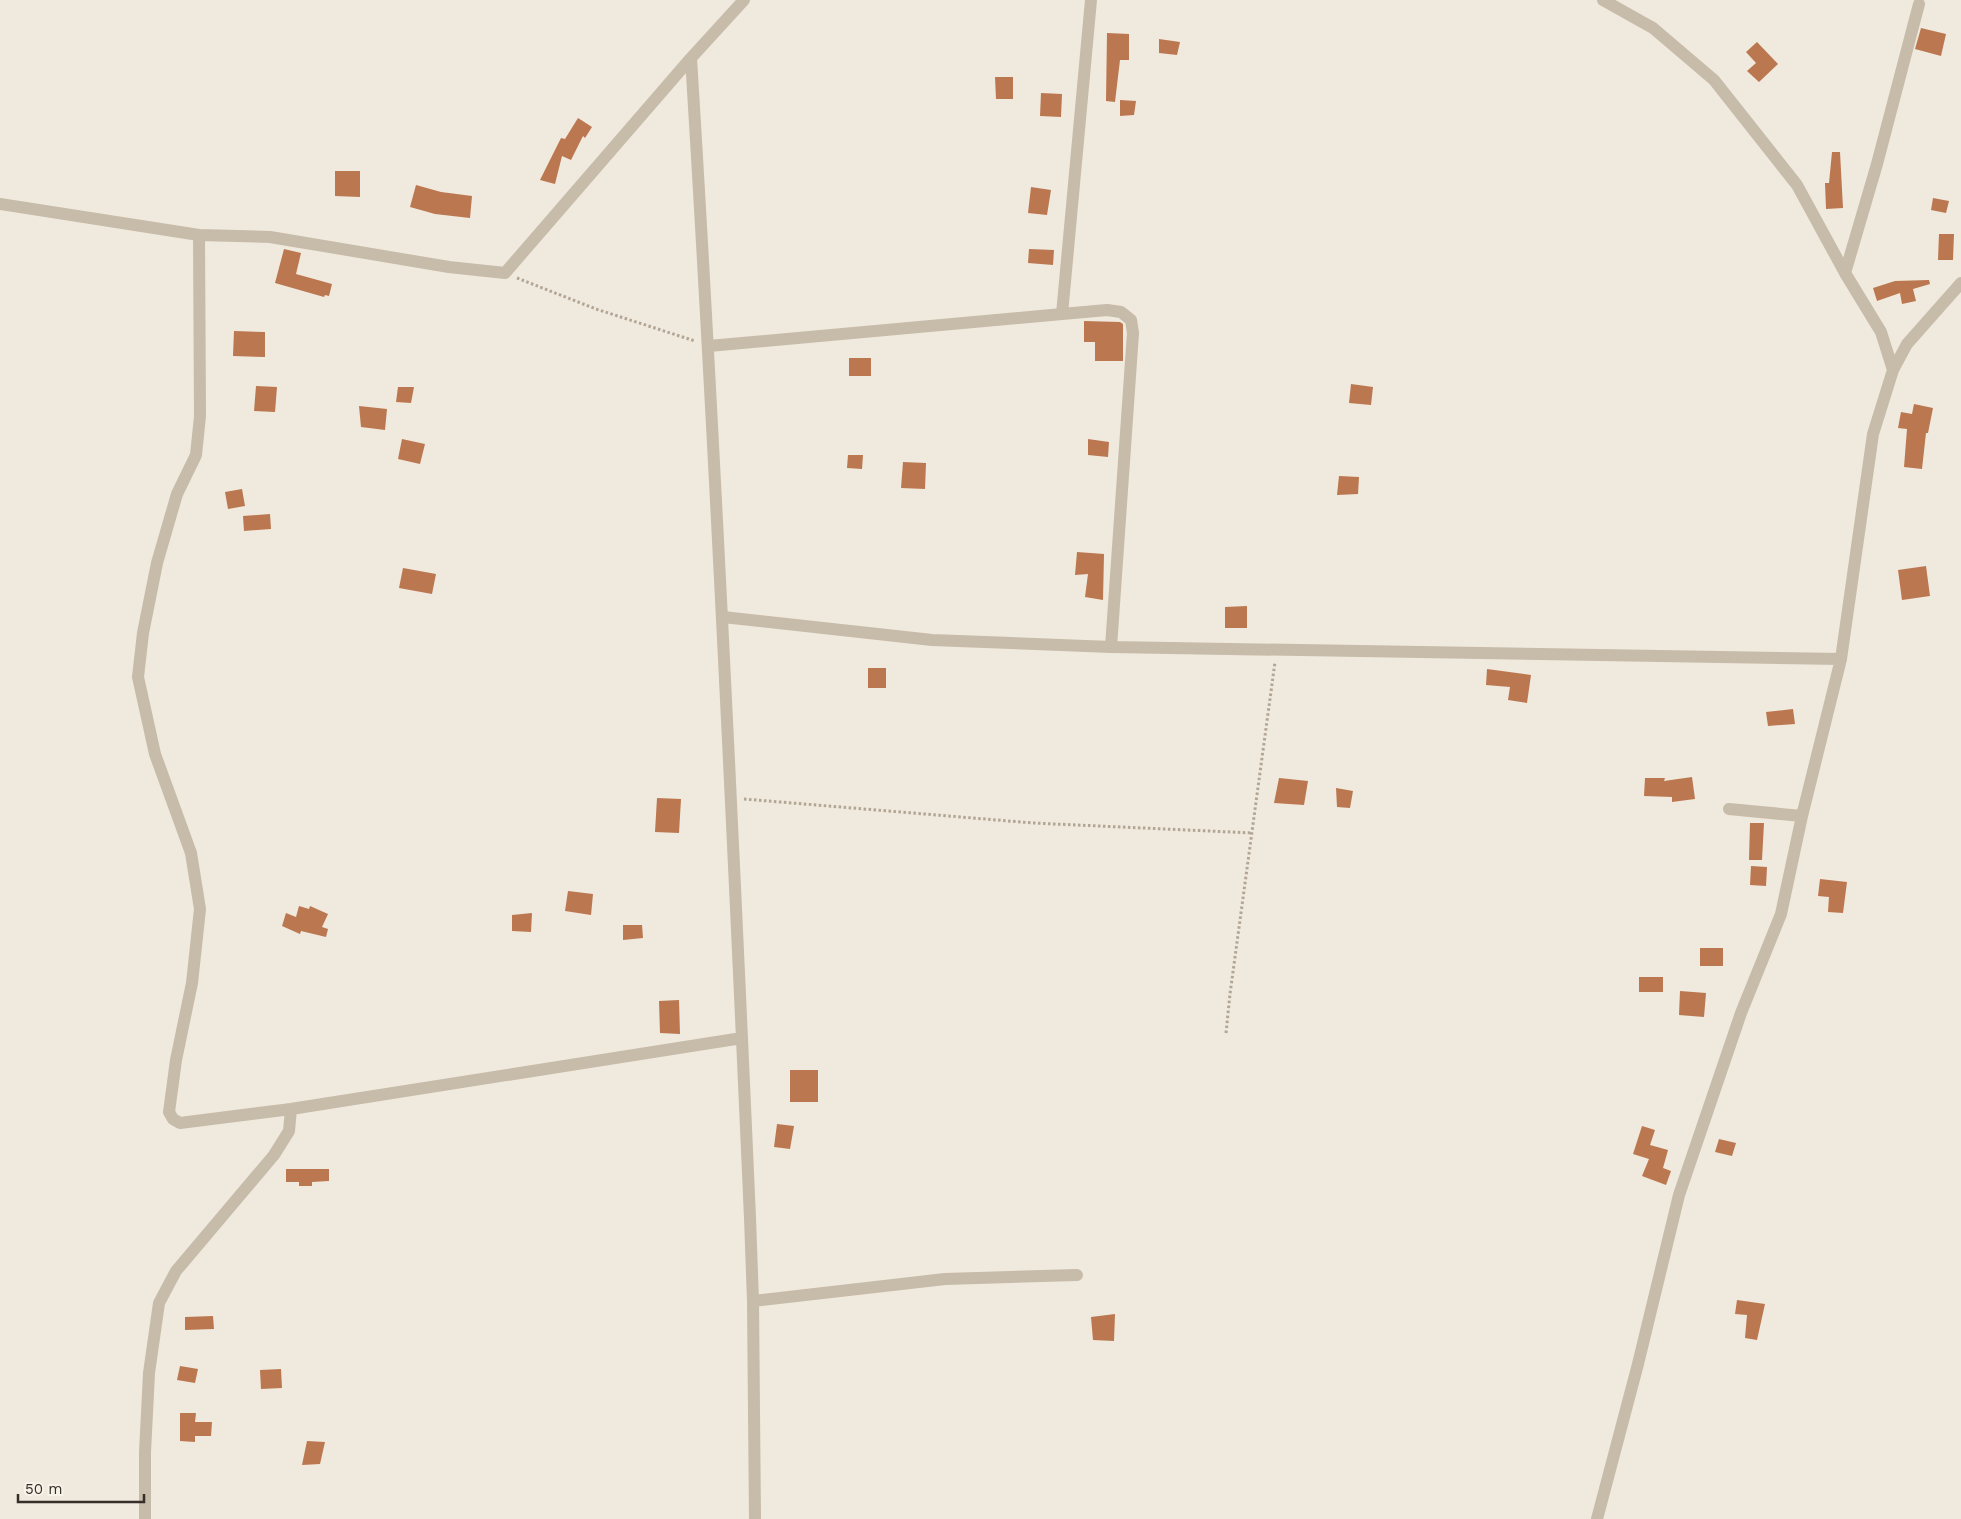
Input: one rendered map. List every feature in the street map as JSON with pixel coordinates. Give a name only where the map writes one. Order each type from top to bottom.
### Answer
[{"type":"street","points":[[0,204],[199,235],[270,237],[449,267],[505,273],[691,58],[744,0]]},
{"type":"street","points":[[1062,314],[1091,0]]},
{"type":"street","points":[[1603,0],[1653,28],[1714,80],[1797,186],[1844,273],[1881,332],[1892,370]]},
{"type":"street","points":[[1844,273],[1877,164],[1919,4]]},
{"type":"street","points":[[691,58],[709,346],[742,1038],[753,1301],[755,1519]]},
{"type":"street","points":[[199,235],[200,416],[196,455],[177,494],[157,563],[143,633],[138,677],[155,754],[191,853],[200,909],[192,983],[176,1060],[169,1112],[173,1119],[180,1123],[291,1110],[742,1038]]},
{"type":"street","points":[[1597,1519],[1679,1195],[1741,1013],[1781,914],[1802,816],[1841,659],[1873,434],[1892,370],[1907,344],[1961,283]]},
{"type":"street","points":[[709,346],[1107,310],[1121,312],[1131,320],[1134,334],[1111,647]]},
{"type":"street","points":[[723,618],[932,640],[1111,647],[1276,648],[1841,659]]},
{"type":"street","points":[[1729,809],[1802,816]]},
{"type":"street","points":[[145,1519],[145,1452],[149,1373],[159,1303],[176,1271],[274,1155],[289,1131],[291,1110]]},
{"type":"street","points":[[753,1301],[945,1279],[1077,1275]]},
{"type":"path","points":[[505,273],[596,309],[709,346]]},
{"type":"path","points":[[1226,1034],[1276,648]]},
{"type":"path","points":[[731,798],[1033,823],[1253,832]]},
{"type":"building","points":[[1921,28],[1946,34],[1941,56],[1915,49]]},
{"type":"building","points":[[1107,33],[1129,34],[1129,60],[1120,60],[1115,102],[1106,101]]},
{"type":"building","points":[[1159,39],[1180,42],[1177,55],[1159,53]]},
{"type":"building","points":[[1757,42],[1778,64],[1759,82],[1747,71],[1756,63],[1746,52]]},
{"type":"building","points":[[995,77],[1013,77],[1013,99],[996,99]]},
{"type":"building","points":[[1041,93],[1062,94],[1061,117],[1040,116]]},
{"type":"building","points":[[1120,100],[1136,101],[1134,115],[1120,116]]},
{"type":"building","points":[[578,118],[592,127],[585,138],[583,136],[571,160],[562,156],[555,184],[540,180],[561,138],[565,139]]},
{"type":"building","points":[[1832,152],[1840,152],[1843,208],[1826,209],[1825,183],[1829,183]]},
{"type":"building","points":[[335,171],[360,171],[360,197],[335,196]]},
{"type":"building","points":[[416,185],[441,192],[472,196],[470,218],[435,214],[410,207]]},
{"type":"building","points":[[1031,187],[1051,190],[1047,215],[1028,213]]},
{"type":"building","points":[[1933,198],[1949,201],[1946,213],[1931,210]]},
{"type":"building","points":[[1939,234],[1954,234],[1953,260],[1938,260]]},
{"type":"building","points":[[284,249],[301,253],[296,274],[332,284],[329,296],[325,295],[324,297],[275,283]]},
{"type":"building","points":[[1029,249],[1054,250],[1053,265],[1028,263]]},
{"type":"building","points":[[1929,280],[1930,284],[1913,289],[1916,301],[1902,304],[1900,293],[1877,301],[1873,288],[1895,281]]},
{"type":"building","points":[[1084,321],[1120,322],[1123,324],[1123,361],[1095,361],[1095,342],[1084,342]]},
{"type":"building","points":[[234,331],[265,332],[265,357],[233,356]]},
{"type":"building","points":[[849,358],[871,358],[871,376],[849,376]]},
{"type":"building","points":[[1351,384],[1373,387],[1371,405],[1349,403]]},
{"type":"building","points":[[256,386],[277,387],[275,412],[254,411]]},
{"type":"building","points":[[398,387],[414,387],[411,403],[396,402]]},
{"type":"building","points":[[1914,404],[1933,408],[1928,433],[1926,433],[1922,469],[1904,467],[1907,429],[1898,428],[1901,412],[1912,414]]},
{"type":"building","points":[[359,406],[387,409],[385,430],[361,427]]},
{"type":"building","points":[[402,439],[425,444],[420,464],[398,459]]},
{"type":"building","points":[[1088,439],[1109,442],[1108,457],[1088,455]]},
{"type":"building","points":[[848,455],[863,455],[862,469],[847,468]]},
{"type":"building","points":[[903,462],[926,463],[925,489],[901,488]]},
{"type":"building","points":[[1339,476],[1359,477],[1358,494],[1337,495]]},
{"type":"building","points":[[242,489],[245,506],[228,509],[225,492]]},
{"type":"building","points":[[270,514],[271,529],[244,531],[243,516]]},
{"type":"building","points":[[1077,552],[1104,554],[1103,600],[1085,597],[1088,574],[1075,575]]},
{"type":"building","points":[[1926,566],[1930,596],[1902,600],[1898,570]]},
{"type":"building","points":[[403,568],[436,574],[432,594],[399,588]]},
{"type":"building","points":[[1247,606],[1247,628],[1225,628],[1225,607]]},
{"type":"building","points":[[868,668],[886,668],[886,688],[868,688]]},
{"type":"building","points":[[1487,669],[1531,675],[1527,703],[1508,700],[1510,687],[1486,685]]},
{"type":"building","points":[[1793,709],[1795,724],[1768,726],[1766,712]]},
{"type":"building","points":[[1692,777],[1695,799],[1672,802],[1672,797],[1644,796],[1645,778],[1665,778],[1664,781]]},
{"type":"building","points":[[1279,778],[1308,781],[1304,805],[1274,803]]},
{"type":"building","points":[[1336,788],[1353,791],[1350,808],[1337,807]]},
{"type":"building","points":[[657,798],[681,799],[679,833],[655,832]]},
{"type":"building","points":[[1750,823],[1764,823],[1762,860],[1749,860]]},
{"type":"building","points":[[1751,866],[1767,867],[1766,886],[1750,885]]},
{"type":"building","points":[[1820,879],[1847,882],[1843,913],[1828,912],[1829,897],[1818,896]]},
{"type":"building","points":[[568,891],[593,894],[591,915],[565,911]]},
{"type":"building","points":[[299,906],[309,909],[310,906],[328,914],[322,927],[328,929],[326,937],[301,931],[300,934],[282,926],[286,913],[296,917]]},
{"type":"building","points":[[532,913],[531,932],[512,931],[512,915]]},
{"type":"building","points":[[623,925],[642,925],[643,938],[623,940]]},
{"type":"building","points":[[1700,948],[1723,948],[1723,966],[1700,966]]},
{"type":"building","points":[[1639,977],[1663,977],[1663,992],[1639,992]]},
{"type":"building","points":[[1680,991],[1706,993],[1704,1017],[1679,1015]]},
{"type":"building","points":[[679,1000],[680,1034],[660,1033],[659,1001]]},
{"type":"building","points":[[790,1070],[818,1070],[818,1102],[790,1102]]},
{"type":"building","points":[[777,1124],[794,1126],[790,1149],[774,1147]]},
{"type":"building","points":[[1642,1126],[1655,1130],[1650,1145],[1668,1150],[1663,1168],[1671,1171],[1666,1185],[1642,1176],[1649,1159],[1633,1154]]},
{"type":"building","points":[[1719,1139],[1736,1143],[1732,1156],[1715,1152]]},
{"type":"building","points":[[286,1169],[329,1169],[329,1181],[312,1182],[312,1186],[299,1186],[299,1182],[286,1182]]},
{"type":"building","points":[[1737,1300],[1765,1304],[1757,1340],[1745,1338],[1747,1315],[1735,1314]]},
{"type":"building","points":[[1115,1314],[1114,1341],[1093,1340],[1091,1317]]},
{"type":"building","points":[[213,1316],[214,1329],[185,1330],[185,1317]]},
{"type":"building","points":[[180,1366],[198,1369],[195,1383],[177,1380]]},
{"type":"building","points":[[281,1369],[282,1388],[261,1389],[260,1370]]},
{"type":"building","points":[[180,1413],[196,1413],[195,1422],[212,1422],[211,1436],[195,1436],[195,1442],[180,1441]]},
{"type":"building","points":[[307,1441],[325,1442],[320,1464],[302,1465]]}]
